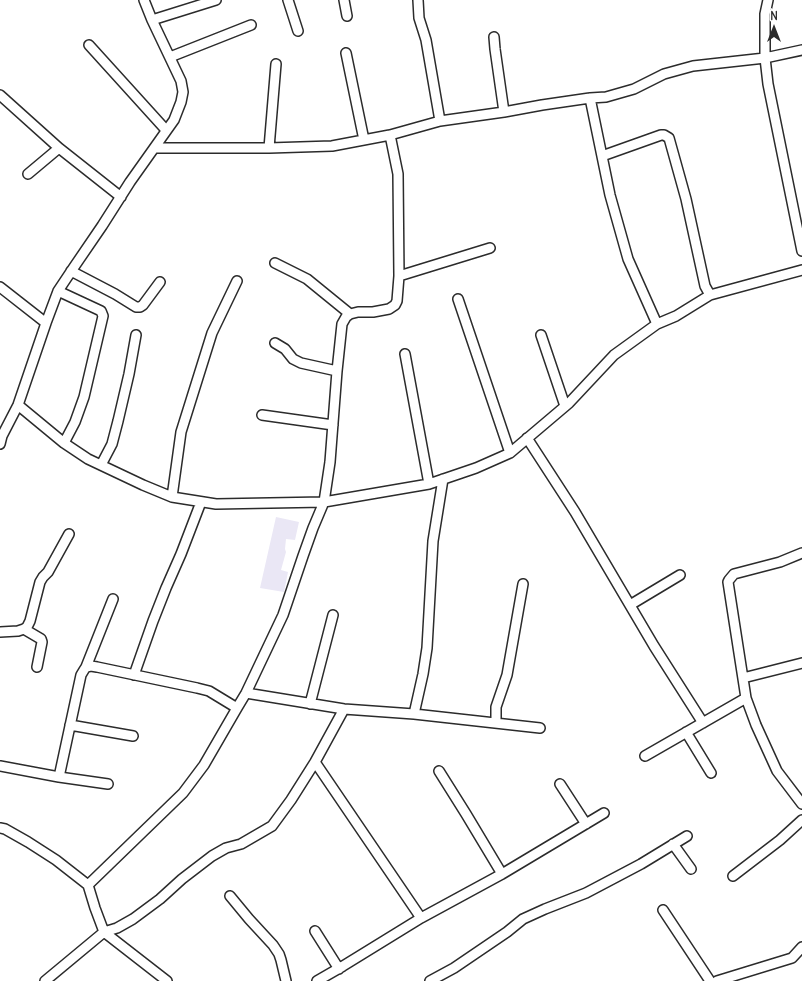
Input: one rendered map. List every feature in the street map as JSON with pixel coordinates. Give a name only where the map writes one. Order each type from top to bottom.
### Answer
[{"type":"street","points":[[0,444],[3,425],[18,405],[58,291],[130,182],[174,120],[178,110],[183,92],[181,81],[144,0]]},
{"type":"street","points":[[152,20],[216,0]]},
{"type":"street","points":[[288,0],[298,31]]},
{"type":"street","points":[[344,0],[346,16]]},
{"type":"street","points":[[418,0],[419,18],[426,40],[440,121]]},
{"type":"street","points":[[768,0],[765,14],[765,58],[768,84],[802,250]]},
{"type":"street","points":[[170,57],[251,25]]},
{"type":"street","points":[[494,37],[494,48],[504,112]]},
{"type":"street","points":[[89,45],[166,130]]},
{"type":"street","points":[[155,148],[269,148],[332,146],[390,135],[440,121],[590,98],[606,97],[634,89],[664,74],[693,66],[765,58],[802,50]]},
{"type":"street","points":[[346,53],[364,140]]},
{"type":"street","points":[[269,148],[276,64]]},
{"type":"street","points":[[0,95],[59,148],[121,196]]},
{"type":"street","points":[[590,98],[610,195],[628,260],[657,324]]},
{"type":"street","points":[[88,885],[183,793],[204,766],[246,693],[283,615],[313,528],[324,502],[330,462],[342,324],[346,317],[350,314],[389,309],[398,301],[398,174],[390,135]]},
{"type":"street","points":[[602,156],[661,135],[667,136],[671,144],[686,199],[704,286],[710,295]]},
{"type":"street","points":[[28,174],[59,148]]},
{"type":"street","points":[[399,276],[490,248]]},
{"type":"street","points":[[275,263],[307,279],[350,314]]},
{"type":"street","points":[[18,405],[64,443],[88,459],[142,485],[172,497],[216,504],[324,502],[429,484],[476,468],[510,453],[565,406],[614,355],[657,324],[676,316],[710,295],[802,270]]},
{"type":"street","points":[[71,271],[136,307],[140,307],[142,305],[160,282]]},
{"type":"street","points":[[172,497],[181,432],[212,333],[237,281]]},
{"type":"street","points":[[0,287],[46,323]]},
{"type":"street","points":[[58,291],[101,311],[103,316],[84,397],[75,422],[64,443]]},
{"type":"street","points":[[458,299],[510,453]]},
{"type":"street","points":[[102,465],[112,444],[129,374],[136,335]]},
{"type":"street","points":[[541,335],[565,406]]},
{"type":"street","points":[[275,343],[286,349],[293,359],[301,363],[337,370]]},
{"type":"street","points":[[405,354],[429,484]]},
{"type":"street","points":[[262,415],[333,425]]},
{"type":"street","points":[[527,438],[575,512],[654,646],[703,723]]},
{"type":"street","points":[[414,714],[427,648],[432,541],[443,479]]},
{"type":"street","points":[[134,675],[155,615],[201,502]]},
{"type":"street","points":[[0,632],[18,631],[28,627],[40,582],[48,572],[69,534]]},
{"type":"street","points":[[802,553],[780,562],[734,574],[728,580],[746,698],[756,725],[777,771],[802,804]]},
{"type":"street","points":[[630,605],[680,574]]},
{"type":"street","points":[[496,723],[496,707],[507,675],[523,584]]},
{"type":"street","points":[[59,777],[82,675],[114,599]]},
{"type":"street","points":[[310,704],[333,615]]},
{"type":"street","points":[[24,629],[41,639],[42,642],[37,667]]},
{"type":"street","points":[[743,678],[802,663]]},
{"type":"street","points":[[86,667],[97,667],[209,691],[237,708]]},
{"type":"street","points":[[246,693],[344,709],[414,714],[540,728]]},
{"type":"street","points":[[645,756],[746,698]]},
{"type":"street","points":[[45,981],[104,932],[117,928],[133,919],[212,856],[226,848],[241,844],[272,826],[292,800],[344,709]]},
{"type":"street","points":[[70,725],[133,736]]},
{"type":"street","points":[[686,732],[711,773]]},
{"type":"street","points":[[315,762],[422,918]]},
{"type":"street","points":[[0,766],[108,784]]},
{"type":"street","points":[[439,771],[502,874]]},
{"type":"street","points":[[560,784],[586,824]]},
{"type":"street","points":[[317,981],[422,918],[502,874],[604,813]]},
{"type":"street","points":[[733,876],[780,840],[802,820]]},
{"type":"street","points":[[0,828],[5,829],[28,842],[56,860],[88,885],[104,932],[167,981]]},
{"type":"street","points":[[430,981],[454,968],[507,932],[523,919],[544,909],[586,893],[641,864],[686,836]]},
{"type":"street","points":[[674,844],[691,869]]},
{"type":"street","points":[[230,896],[273,945],[279,954],[286,981]]},
{"type":"street","points":[[663,910],[710,981]]},
{"type":"street","points":[[315,931],[339,969]]},
{"type":"street","points":[[717,981],[792,958],[802,946]]},
{"type":"shaded area","points":[[276,517],[299,522],[295,540],[286,539],[286,552],[281,570],[288,572],[284,592],[260,588]]}]
